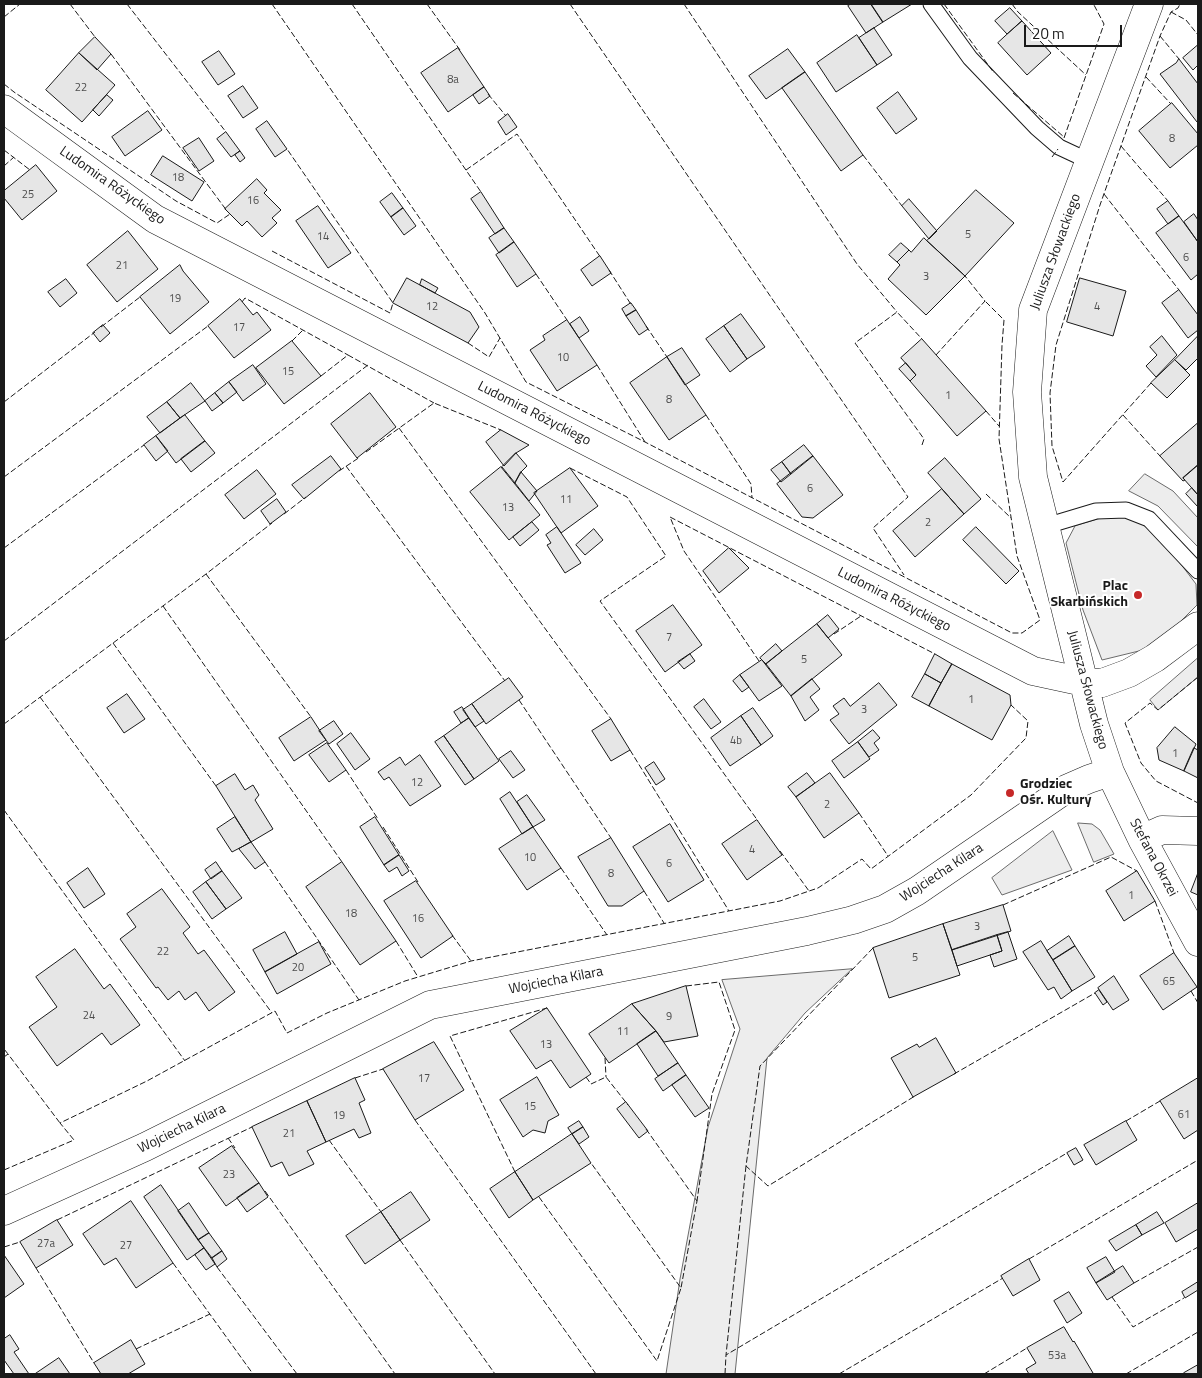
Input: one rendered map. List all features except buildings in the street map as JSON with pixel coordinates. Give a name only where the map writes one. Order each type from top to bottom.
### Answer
[{"type":"street","name":"Juliusza Słowackiego","points":[[1110,772],[1094,724],[1033,477],[1026,392],[1033,310],[1149,4]]},
{"type":"street","name":"Ludomira Różyckiego","points":[[4,109],[155,219],[1026,668],[1084,682],[1102,683],[1129,672],[1155,658],[1198,626]]},
{"type":"street","name":"Stefana Okrzei","points":[[1110,772],[1142,839],[1198,942]]},
{"type":"street","name":"Wojciecha Kilara","points":[[4,1211],[145,1147],[430,1005],[807,931],[853,920],[885,909],[917,891],[1066,789],[1110,772]]},
{"type":"street","points":[[1142,839],[1162,830],[1198,831]]},
{"type":"lane","points":[[931,4],[970,58],[1037,128],[1060,147],[1089,161]]},
{"type":"lane","points":[[1046,526],[1096,511],[1126,510],[1149,519],[1198,571]]},
{"type":"shaded area","points":[[1145,474],[1173,491],[1198,518],[1198,547],[1158,506],[1129,491]]},
{"type":"shaded area","name":"Plac Skarbińskich","points":[[1115,514],[1135,519],[1157,535],[1196,584],[1197,605],[1172,630],[1143,650],[1102,660],[1083,610],[1066,543],[1075,526]]},
{"type":"shaded area","points":[[1198,658],[1198,677],[1158,710],[1150,700]]},
{"type":"shaded area","points":[[1078,823],[1092,824],[1100,830],[1114,854],[1094,862]]},
{"type":"shaded area","points":[[1053,831],[1072,870],[1002,895],[992,878]]},
{"type":"shaded area","points":[[852,969],[805,1013],[767,1058],[735,1374],[666,1374],[680,1279],[708,1127],[740,1029],[722,980]]},
{"type":"fence","points":[[4,17],[20,4]]},
{"type":"fence","points":[[70,4],[95,37]]},
{"type":"fence","points":[[127,4],[226,132]]},
{"type":"fence","points":[[272,4],[485,313],[526,382],[1012,633],[1022,633],[1040,620],[1017,556],[999,439],[1004,320],[985,301]]},
{"type":"fence","points":[[352,4],[481,192]]},
{"type":"fence","points":[[427,4],[460,50]]},
{"type":"fence","points":[[570,4],[908,497],[873,528],[904,575]]},
{"type":"fence","points":[[684,4],[857,264],[897,312]]},
{"type":"fence","points":[[944,4],[994,73]]},
{"type":"fence","points":[[1012,4],[1018,12],[1086,75]]},
{"type":"fence","points":[[1151,383],[1063,482],[1052,446],[1050,393],[1056,345],[1100,205],[1160,36],[1171,12],[1178,8],[1180,4]]},
{"type":"fence","points":[[1064,138],[1104,24],[1094,5]]},
{"type":"fence","points":[[1171,12],[1186,20],[1198,35]]},
{"type":"fence","points":[[1160,36],[1179,59]]},
{"type":"fence","points":[[111,54],[227,211]]},
{"type":"fence","points":[[1146,77],[1171,104]]},
{"type":"fence","points":[[4,84],[176,201],[217,223],[230,214]]},
{"type":"fence","points":[[1013,93],[1064,137]]},
{"type":"fence","points":[[488,94],[506,116]]},
{"type":"fence","points":[[466,170],[517,134],[601,258]]},
{"type":"fence","points":[[1121,146],[1168,201]]},
{"type":"fence","points":[[272,251],[390,313],[393,303],[287,149]]},
{"type":"fence","points":[[1052,157],[1058,149]]},
{"type":"fence","points":[[4,150],[30,170]]},
{"type":"fence","points":[[863,155],[902,206]]},
{"type":"fence","points":[[4,166],[14,157]]},
{"type":"fence","points":[[1104,194],[1179,290]]},
{"type":"fence","points":[[609,270],[632,306]]},
{"type":"fence","points":[[536,274],[567,320]]},
{"type":"fence","points":[[936,355],[985,301],[965,276]]},
{"type":"fence","points":[[101,327],[140,297]]},
{"type":"fence","points":[[242,302],[245,298],[348,355]]},
{"type":"fence","points":[[922,339],[897,312],[855,343],[924,439],[922,445]]},
{"type":"fence","points":[[4,477],[208,326]]},
{"type":"fence","points":[[646,326],[667,357]]},
{"type":"fence","points":[[292,341],[303,330]]},
{"type":"fence","points":[[4,402],[95,332]]},
{"type":"fence","points":[[468,343],[489,357],[500,338]]},
{"type":"fence","points":[[321,376],[348,355],[434,403]]},
{"type":"fence","points":[[4,641],[368,365]]},
{"type":"fence","points":[[597,365],[645,442]]},
{"type":"fence","points":[[366,452],[434,403],[501,430]]},
{"type":"fence","points":[[986,411],[999,426]]},
{"type":"fence","points":[[706,415],[751,484],[752,498]]},
{"type":"fence","points":[[1123,415],[1160,456]]},
{"type":"fence","points":[[399,428],[611,719]]},
{"type":"fence","points":[[4,548],[144,445]]},
{"type":"fence","points":[[339,471],[360,457]]},
{"type":"fence","points":[[346,466],[505,681]]},
{"type":"fence","points":[[570,468],[627,497],[666,556],[600,601],[758,821]]},
{"type":"fence","points":[[986,494],[1011,518]]},
{"type":"fence","points":[[284,514],[306,497]]},
{"type":"fence","points":[[759,661],[684,551],[670,517],[935,654]]},
{"type":"fence","points":[[4,724],[272,523]]},
{"type":"fence","points":[[206,574],[311,717]]},
{"type":"fence","points":[[163,606],[342,862]]},
{"type":"fence","points":[[834,634],[861,616]]},
{"type":"fence","points":[[113,643],[216,786]]},
{"type":"fence","points":[[1198,677],[1158,710],[1150,703],[1125,723],[1141,763],[1156,781],[1198,803]]},
{"type":"fence","points":[[40,697],[272,1013]]},
{"type":"fence","points":[[519,700],[611,838]]},
{"type":"fence","points":[[4,1170],[74,1140],[60,1123],[147,1081],[275,1011],[287,1033],[327,1013],[405,981],[471,961],[780,901],[818,888],[862,859],[871,869],[971,795],[1026,738],[1028,721],[1011,705]]},
{"type":"fence","points":[[630,750],[729,911]]},
{"type":"fence","points":[[346,770],[378,819]]},
{"type":"fence","points":[[4,810],[185,1061]]},
{"type":"fence","points":[[859,813],[888,856]]},
{"type":"fence","points":[[383,827],[418,882]]},
{"type":"fence","points":[[780,851],[809,891]]},
{"type":"fence","points":[[1003,905],[1111,857],[1137,871]]},
{"type":"fence","points":[[265,862],[359,1000]]},
{"type":"fence","points":[[561,868],[607,935]]},
{"type":"fence","points":[[644,891],[664,923]]},
{"type":"fence","points":[[1155,901],[1174,953]]},
{"type":"fence","points":[[452,935],[471,961]]},
{"type":"fence","points":[[396,941],[418,977]]},
{"type":"fence","points":[[873,948],[760,1066],[746,1166],[768,1186],[915,1096]]},
{"type":"fence","points":[[686,986],[719,982],[735,1030],[712,1094],[697,1201]]},
{"type":"fence","points":[[1191,991],[1198,1003]]},
{"type":"fence","points":[[954,1074],[1095,993]]},
{"type":"fence","points":[[515,1172],[450,1036],[547,1008]]},
{"type":"fence","points":[[4,1049],[8,1054]]},
{"type":"fence","points":[[4,1057],[8,1054],[60,1123]]},
{"type":"fence","points":[[605,1058],[606,1077]]},
{"type":"fence","points":[[355,1078],[383,1069]]},
{"type":"fence","points":[[586,1077],[591,1084],[606,1077],[628,1105]]},
{"type":"fence","points":[[1126,1121],[1160,1101]]},
{"type":"fence","points":[[415,1120],[596,1374]]},
{"type":"fence","points":[[57,1220],[252,1127]]},
{"type":"fence","points":[[646,1129],[697,1201],[681,1288]]},
{"type":"fence","points":[[228,1138],[235,1148]]},
{"type":"fence","points":[[329,1140],[381,1212]]},
{"type":"fence","points":[[746,1166],[726,1355],[1067,1153]]},
{"type":"fence","points":[[1029,1259],[1198,1160]]},
{"type":"fence","points":[[539,1197],[657,1361],[681,1288],[591,1163]]},
{"type":"fence","points":[[265,1191],[395,1374]]},
{"type":"fence","points":[[400,1240],[495,1374]]},
{"type":"fence","points":[[4,1247],[20,1242]]},
{"type":"fence","points":[[1134,1283],[1198,1247]]},
{"type":"fence","points":[[173,1263],[253,1374]]},
{"type":"fence","points":[[217,1267],[297,1374]]},
{"type":"fence","points":[[36,1268],[94,1363]]},
{"type":"fence","points":[[839,1374],[1003,1278]]},
{"type":"fence","points":[[1112,1297],[1133,1327],[1184,1298]]},
{"type":"fence","points":[[136,1349],[210,1314]]},
{"type":"fence","points":[[1126,1374],[1198,1332]]},
{"type":"fence","points":[[984,1374],[1027,1348]]},
{"type":"fence","points":[[725,1374],[726,1355]]},
{"type":"place","name":"Plac Skarbińskich","points":[[1138,595]]},
{"type":"place","name":"Grodziec Ośr. Kultury","points":[[1010,793]]}]
